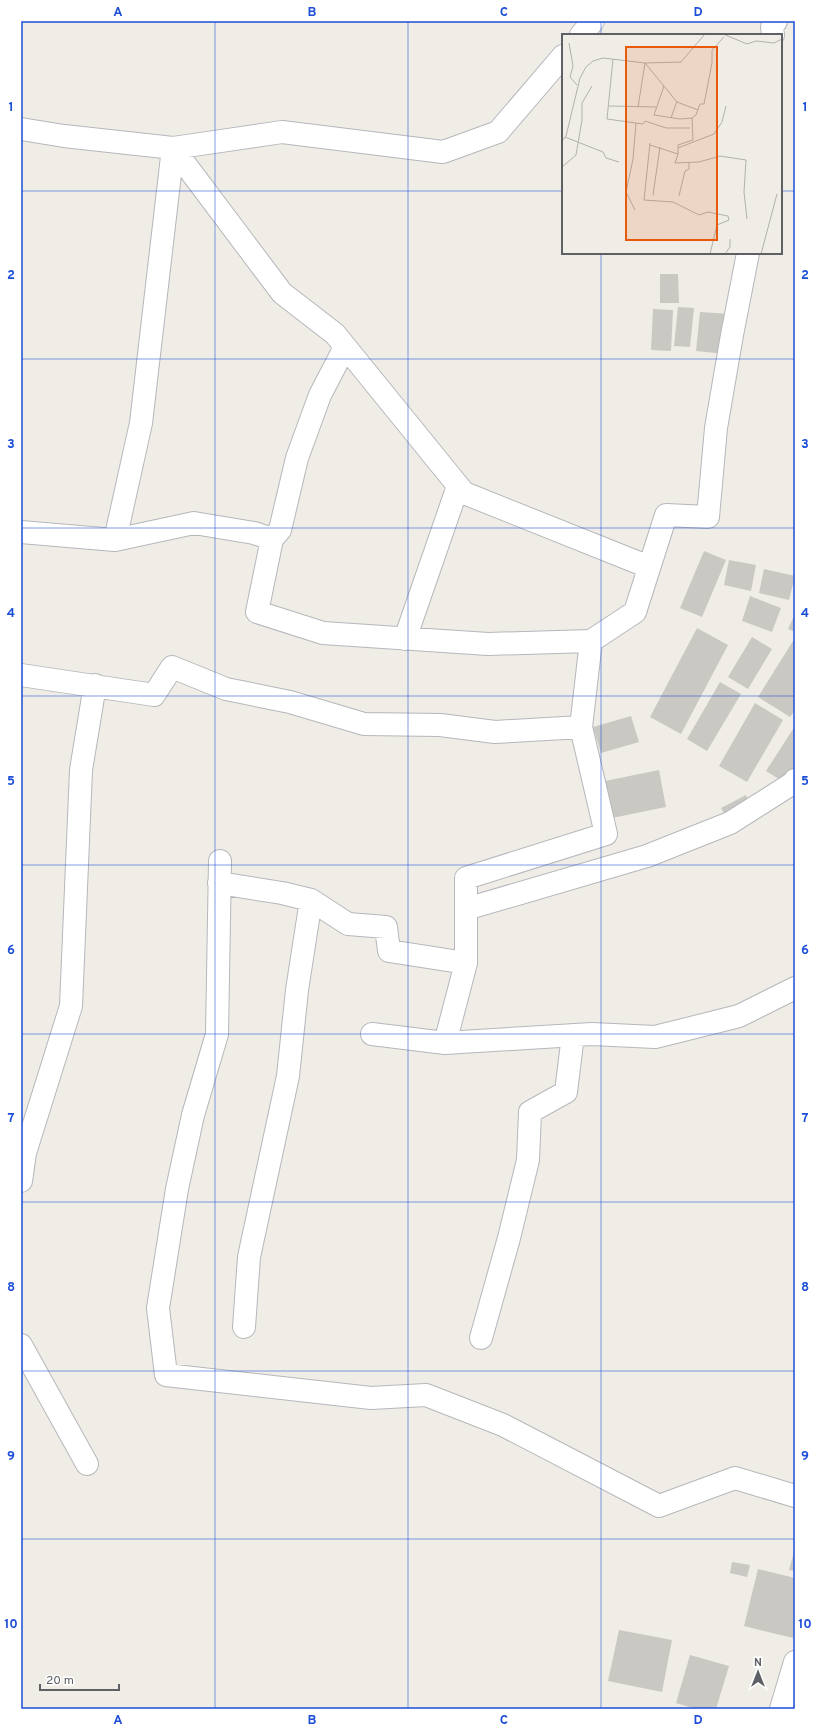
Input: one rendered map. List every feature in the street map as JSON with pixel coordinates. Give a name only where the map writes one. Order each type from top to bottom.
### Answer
[{"type":"street","points":[[582,34],[593,21]]},
{"type":"street","points":[[773,34],[772,27],[776,21]]},
{"type":"street","points":[[21,129],[64,136],[173,148],[282,132],[444,152],[498,132],[562,57]]},
{"type":"street","points":[[173,148],[282,293],[335,334],[464,493],[649,567]]},
{"type":"street","points":[[115,540],[141,423],[173,148]]},
{"type":"street","points":[[345,347],[320,395],[298,458],[280,530],[272,539],[257,612],[323,633],[488,644],[591,641],[635,612],[666,515],[708,517],[716,428],[748,254]]},
{"type":"street","points":[[405,638],[458,486]]},
{"type":"street","points":[[21,532],[115,540],[194,523],[254,533],[272,539]]},
{"type":"street","points":[[445,1043],[466,963],[466,878],[606,834],[581,726],[591,641]]},
{"type":"street","points":[[21,675],[96,685],[154,695],[172,666],[226,689],[290,702],[364,724],[440,725],[495,732],[581,726]]},
{"type":"street","points":[[21,1181],[25,1153],[71,1006],[81,770],[96,685]]},
{"type":"street","points":[[466,909],[647,856],[730,823],[793,783],[795,780]]},
{"type":"street","points":[[220,860],[217,1034],[191,1123],[177,1189],[158,1308],[166,1375],[371,1398],[426,1395],[503,1425],[659,1506],[736,1478],[795,1496]]},
{"type":"street","points":[[219,883],[282,892],[311,900],[348,924],[386,927],[389,951],[466,963]]},
{"type":"street","points":[[244,1327],[249,1257],[288,1076],[298,990],[311,900]]},
{"type":"street","points":[[372,1034],[445,1043],[592,1034],[655,1037],[739,1016],[795,988]]},
{"type":"street","points":[[481,1338],[509,1238],[528,1160],[530,1112],[566,1092],[573,1035]]},
{"type":"street","points":[[21,1345],[87,1464]]},
{"type":"street","points":[[781,1709],[795,1662]]},
{"type":"building","points":[[660,274],[678,274],[679,303],[660,303]]},
{"type":"building","points":[[678,307],[694,308],[690,347],[674,346]]},
{"type":"building","points":[[653,309],[673,310],[671,351],[651,350]]},
{"type":"building","points":[[700,312],[730,314],[726,354],[696,351]]},
{"type":"building","points":[[704,551],[726,560],[702,617],[680,608]]},
{"type":"building","points":[[729,560],[756,565],[751,591],[724,585]]},
{"type":"building","points":[[764,569],[795,576],[789,600],[759,593]]},
{"type":"building","points":[[750,596],[781,608],[772,632],[742,621]]},
{"type":"building","points":[[795,614],[795,632],[788,629]]},
{"type":"building","points":[[697,628],[728,645],[681,734],[650,717]]},
{"type":"building","points":[[752,637],[772,649],[748,689],[728,677]]},
{"type":"building","points":[[793,641],[795,642],[795,710],[790,717],[758,697]]},
{"type":"building","points":[[720,682],[741,694],[707,751],[687,739]]},
{"type":"building","points":[[755,703],[783,720],[747,782],[719,766]]},
{"type":"building","points":[[631,716],[639,742],[601,753],[593,727]]},
{"type":"building","points":[[795,726],[795,767],[785,783],[766,771]]},
{"type":"building","points":[[659,770],[666,807],[612,818],[605,781]]},
{"type":"building","points":[[746,795],[751,806],[727,818],[721,808]]},
{"type":"building","points":[[795,1548],[795,1571],[789,1570]]},
{"type":"building","points":[[732,1562],[750,1565],[747,1577],[730,1573]]},
{"type":"building","points":[[758,1569],[795,1578],[795,1628],[793,1638],[744,1626]]},
{"type":"building","points":[[619,1630],[672,1640],[662,1692],[608,1681]]},
{"type":"building","points":[[690,1655],[729,1666],[716,1709],[696,1709],[676,1703]]}]
